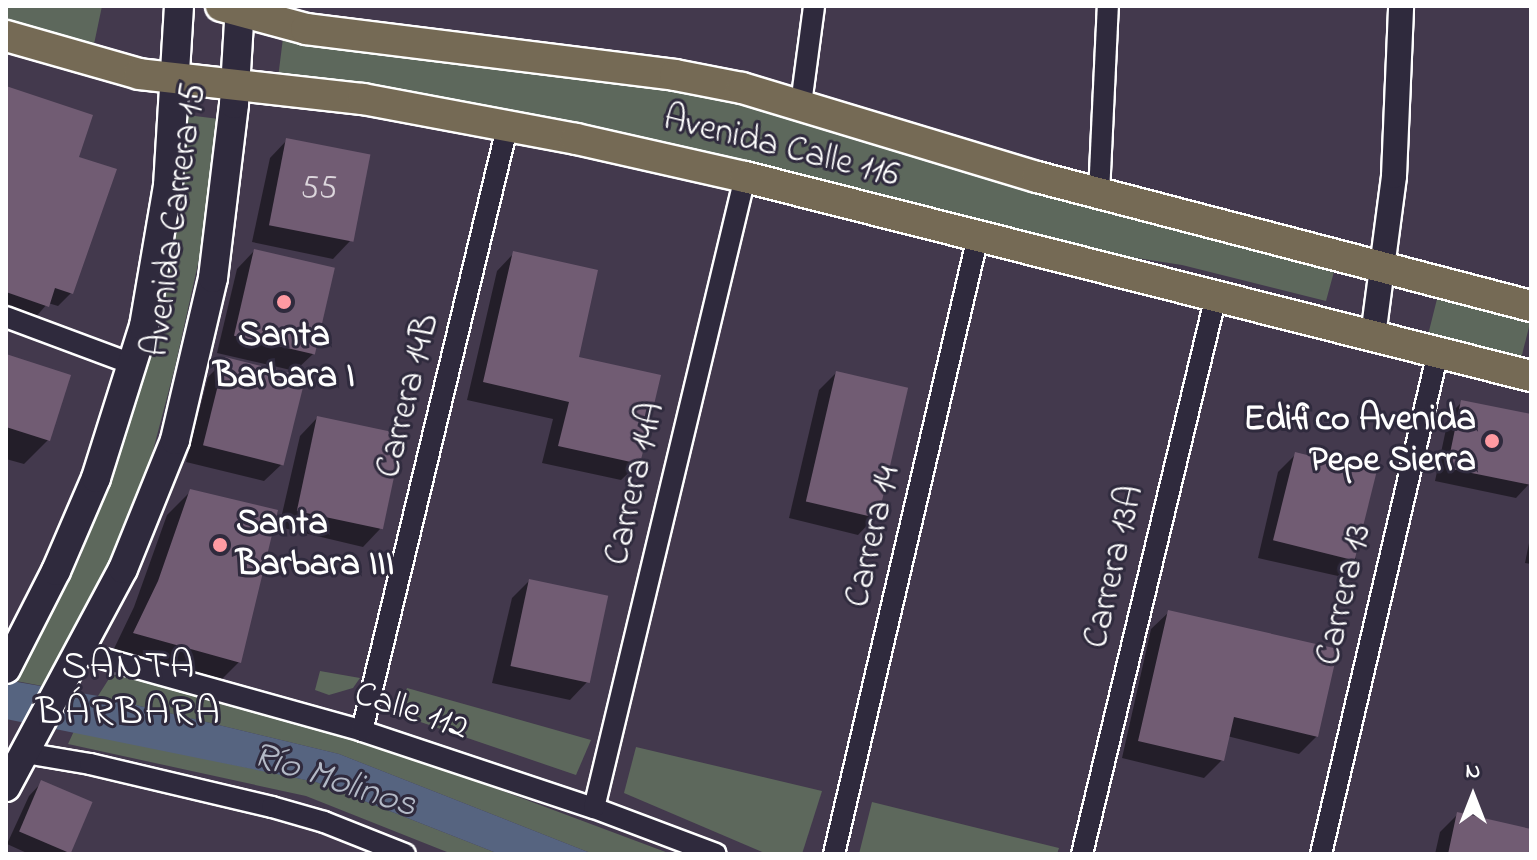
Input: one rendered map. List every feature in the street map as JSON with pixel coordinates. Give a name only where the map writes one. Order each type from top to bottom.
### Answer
[{"type":"main road","name":"Avenida Carrera 15","points":[[11,661],[96,478],[132,364],[162,231],[176,79],[179,6]]},
{"type":"main road","name":"Avenida Carrera 15","points":[[6,787],[143,525],[175,440],[213,278],[235,85],[233,8]]},
{"type":"main road","name":"Avenida Calle 116","points":[[233,8],[306,29],[675,75],[801,104],[962,156],[1099,194],[1531,306]]},
{"type":"main road","name":"Avenida Calle 116","points":[[6,36],[123,70],[176,79],[363,99],[508,124],[745,177],[1531,376]]},
{"type":"street","points":[[801,104],[814,6]]},
{"type":"street","points":[[1099,194],[1108,6]]},
{"type":"street","points":[[1373,336],[1394,176],[1401,6]]},
{"type":"street","name":"Carrera 14B","points":[[362,731],[508,124]]},
{"type":"street","name":"Carrera 14A","points":[[594,808],[745,177]]},
{"type":"street","name":"Carrera 14","points":[[834,854],[978,236]]},
{"type":"street","name":"Carrera 13A","points":[[1082,854],[1216,296]]},
{"type":"street","points":[[6,317],[132,364]]},
{"type":"street","name":"Carrera 13","points":[[1321,854],[1438,352]]},
{"type":"street","name":"Calle 112","points":[[76,658],[362,731],[594,808],[716,854]]},
{"type":"street","points":[[30,742],[90,764],[324,822],[405,854]]},
{"type":"green space","points":[[6,6],[102,6],[93,49],[6,24]]},
{"type":"green space","points":[[283,38],[730,99],[1335,268],[1326,301],[1182,265],[1098,252],[687,149],[543,117],[432,97],[278,78]]},
{"type":"green space","points":[[187,115],[219,119],[204,237],[175,367],[140,500],[48,687],[16,681],[80,558],[137,398],[159,316],[178,211]]},
{"type":"green space","points":[[1438,295],[1531,318],[1521,359],[1428,336]]},
{"type":"green space","points":[[320,671],[360,678],[353,688],[329,695],[315,690]]},
{"type":"green space","points":[[112,674],[345,732],[671,854],[593,854],[339,754],[98,696]]},
{"type":"green space","points":[[407,688],[591,740],[576,775],[397,714]]},
{"type":"green space","points":[[74,731],[316,782],[499,854],[452,854],[306,796],[68,744]]},
{"type":"green space","points":[[636,747],[822,791],[802,854],[767,854],[624,793]]},
{"type":"green space","points":[[872,802],[1059,848],[1057,854],[859,854]]},
{"type":"water","name":"Río Molinos","points":[[6,680],[98,696],[339,754],[593,854],[499,854],[316,782],[6,719]]},
{"type":"building","points":[[6,86],[93,115],[79,157],[117,169],[73,294],[55,288],[49,307],[6,292]]},
{"type":"building","points":[[286,138],[370,154],[353,242],[269,225]]},
{"type":"building","name":"Santa Barbara I","points":[[254,249],[335,268],[315,354],[234,336]]},
{"type":"building","points":[[513,251],[598,270],[579,357],[661,375],[640,464],[558,446],[569,402],[483,382]]},
{"type":"building","points":[[6,354],[71,375],[50,441],[6,427]]},
{"type":"building","points":[[225,357],[306,377],[284,465],[203,445]]},
{"type":"building","points":[[836,371],[908,388],[878,518],[806,502]]},
{"type":"building","name":"Edifico Avenida Pepe Sierra","points":[[1461,400],[1531,414],[1531,485],[1447,468]]},
{"type":"building","points":[[317,416],[403,434],[383,529],[297,511]]},
{"type":"building","points":[[1295,452],[1377,472],[1354,561],[1273,540]]},
{"type":"building","name":"Santa Barbara III","points":[[190,489],[278,510],[241,663],[133,633],[158,581]]},
{"type":"building","points":[[529,579],[608,596],[590,683],[510,666]]},
{"type":"building","points":[[1168,610],[1338,649],[1318,737],[1234,717],[1224,761],[1138,741]]},
{"type":"building","points":[[41,780],[93,802],[71,853],[19,832]]},
{"type":"building","points":[[1457,812],[1531,829],[1531,854],[1448,854]]},
{"type":"place","name":"Santa Barbara I","points":[[284,302]]},
{"type":"place","name":"Edifico Avenida Pepe Sierra","points":[[1492,441]]},
{"type":"place","name":"Santa Barbara III","points":[[220,545]]},
{"type":"district","name":"SANTA BÁRBARA","points":[[129,691]]}]
